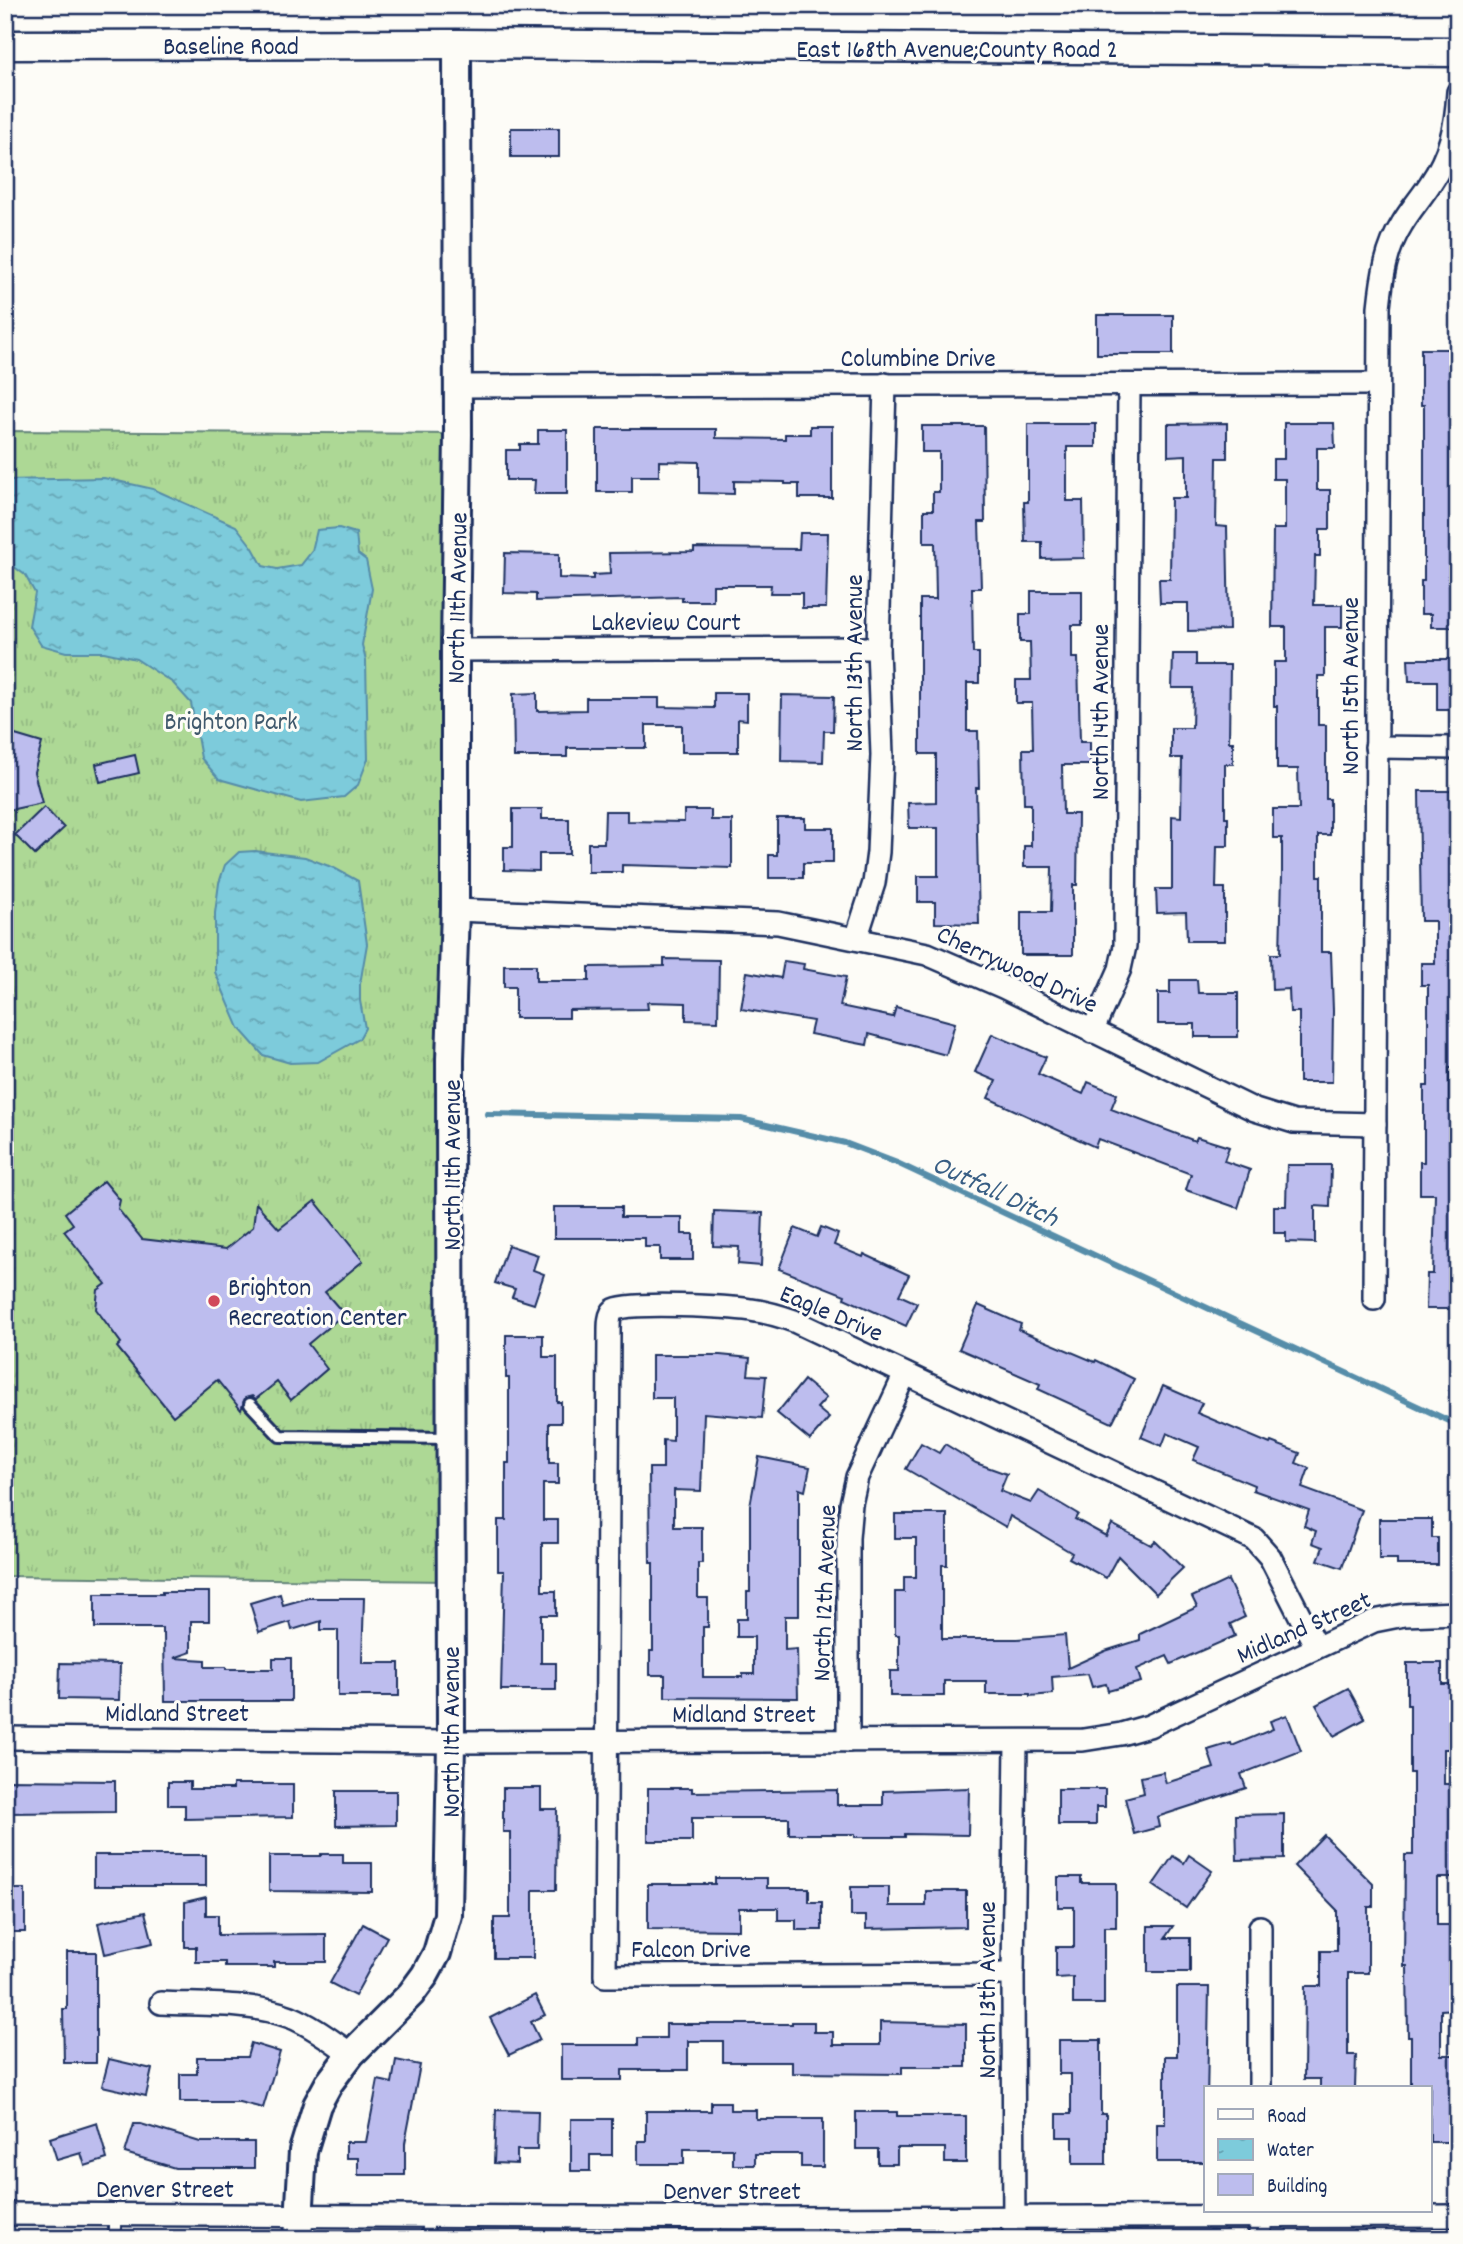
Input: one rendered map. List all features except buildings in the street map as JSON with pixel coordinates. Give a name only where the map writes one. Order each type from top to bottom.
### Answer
[{"type":"main road","name":"Baseline Road","points":[[5,46],[457,44]]},
{"type":"main road","name":"East 168th Avenue;County Road 2","points":[[457,44],[1458,52]]},
{"type":"street","name":"North 11th Avenue","points":[[298,2228],[303,2151],[310,2126],[329,2083],[351,2054],[411,1994],[425,1975],[444,1933],[449,1903],[450,1059],[455,910],[457,44]]},
{"type":"street","name":"North 15th Avenue","points":[[1374,1299],[1379,307],[1386,262],[1401,224],[1443,163],[1454,132],[1458,92]]},
{"type":"street","name":"North 13th Avenue","points":[[856,939],[874,883],[878,852],[882,755],[878,648],[885,384]]},
{"type":"street","name":"Columbine Drive","points":[[458,386],[1378,384]]},
{"type":"street","name":"North 14th Avenue","points":[[1092,1032],[1120,969],[1125,946],[1129,386]]},
{"type":"street","name":"Lakeview Court","points":[[455,650],[878,648]]},
{"type":"street","points":[[1376,747],[1458,748]]},
{"type":"street","name":"Cherrywood Drive","points":[[455,910],[778,923],[927,954],[1230,1098],[1278,1118],[1315,1124],[1375,1124]]},
{"type":"street","name":"Eagle Drive","points":[[606,1741],[609,1331],[611,1315],[614,1310],[620,1308],[709,1306],[755,1310],[794,1321],[1254,1539],[1270,1557],[1316,1647]]},
{"type":"street","name":"North 12th Avenue","points":[[848,1741],[848,1538],[851,1504],[857,1477],[905,1374]]},
{"type":"street","name":"Midland Street","points":[[5,1738],[451,1742],[1083,1740],[1149,1726],[1374,1622],[1404,1615],[1458,1613]]},
{"type":"street","name":"Falcon Drive","points":[[606,1741],[605,1976],[1013,1974]]},
{"type":"street","name":"North 13th Avenue","points":[[1014,2228],[1016,1742]]},
{"type":"street","points":[[1260,1927],[1260,2086]]},
{"type":"street","points":[[162,2003],[228,2006],[273,2012],[305,2023],[351,2054]]},
{"type":"street","name":"Denver Street","points":[[5,2214],[115,2215],[298,2228],[428,2216],[550,2217],[782,2228],[1014,2228],[1260,2214],[1458,2216]]},
{"type":"street","points":[[1260,2214],[1261,2239]]},
{"type":"street","points":[[550,2217],[551,2239]]},
{"type":"lane","points":[[250,1404],[279,1436],[451,1438]]},
{"type":"lane","points":[[115,2215],[115,2239]]},
{"type":"lane","points":[[428,2216],[428,2239]]},
{"type":"green space","name":"Brighton Park","points":[[5,431],[458,434],[451,1581],[5,1576]]},
{"type":"water","points":[[104,478],[153,489],[236,526],[263,566],[277,569],[301,565],[312,551],[317,530],[339,528],[356,533],[358,554],[366,560],[372,589],[362,645],[366,661],[368,759],[358,785],[344,797],[301,802],[219,779],[201,758],[191,703],[173,683],[136,659],[104,652],[66,652],[41,645],[29,626],[35,593],[25,575],[5,560],[5,480]]},
{"type":"water","points":[[255,851],[305,857],[358,881],[367,944],[360,984],[365,1028],[359,1039],[318,1062],[290,1063],[263,1055],[239,1028],[215,972],[215,913],[219,883],[225,865],[239,852]]},
{"type":"waterway","name":"Outfall Ditch","points":[[487,1114],[741,1119],[845,1143],[897,1163],[1458,1425]]},
{"type":"place","name":"Brighton Recreation Center","points":[[214,1301]]}]
